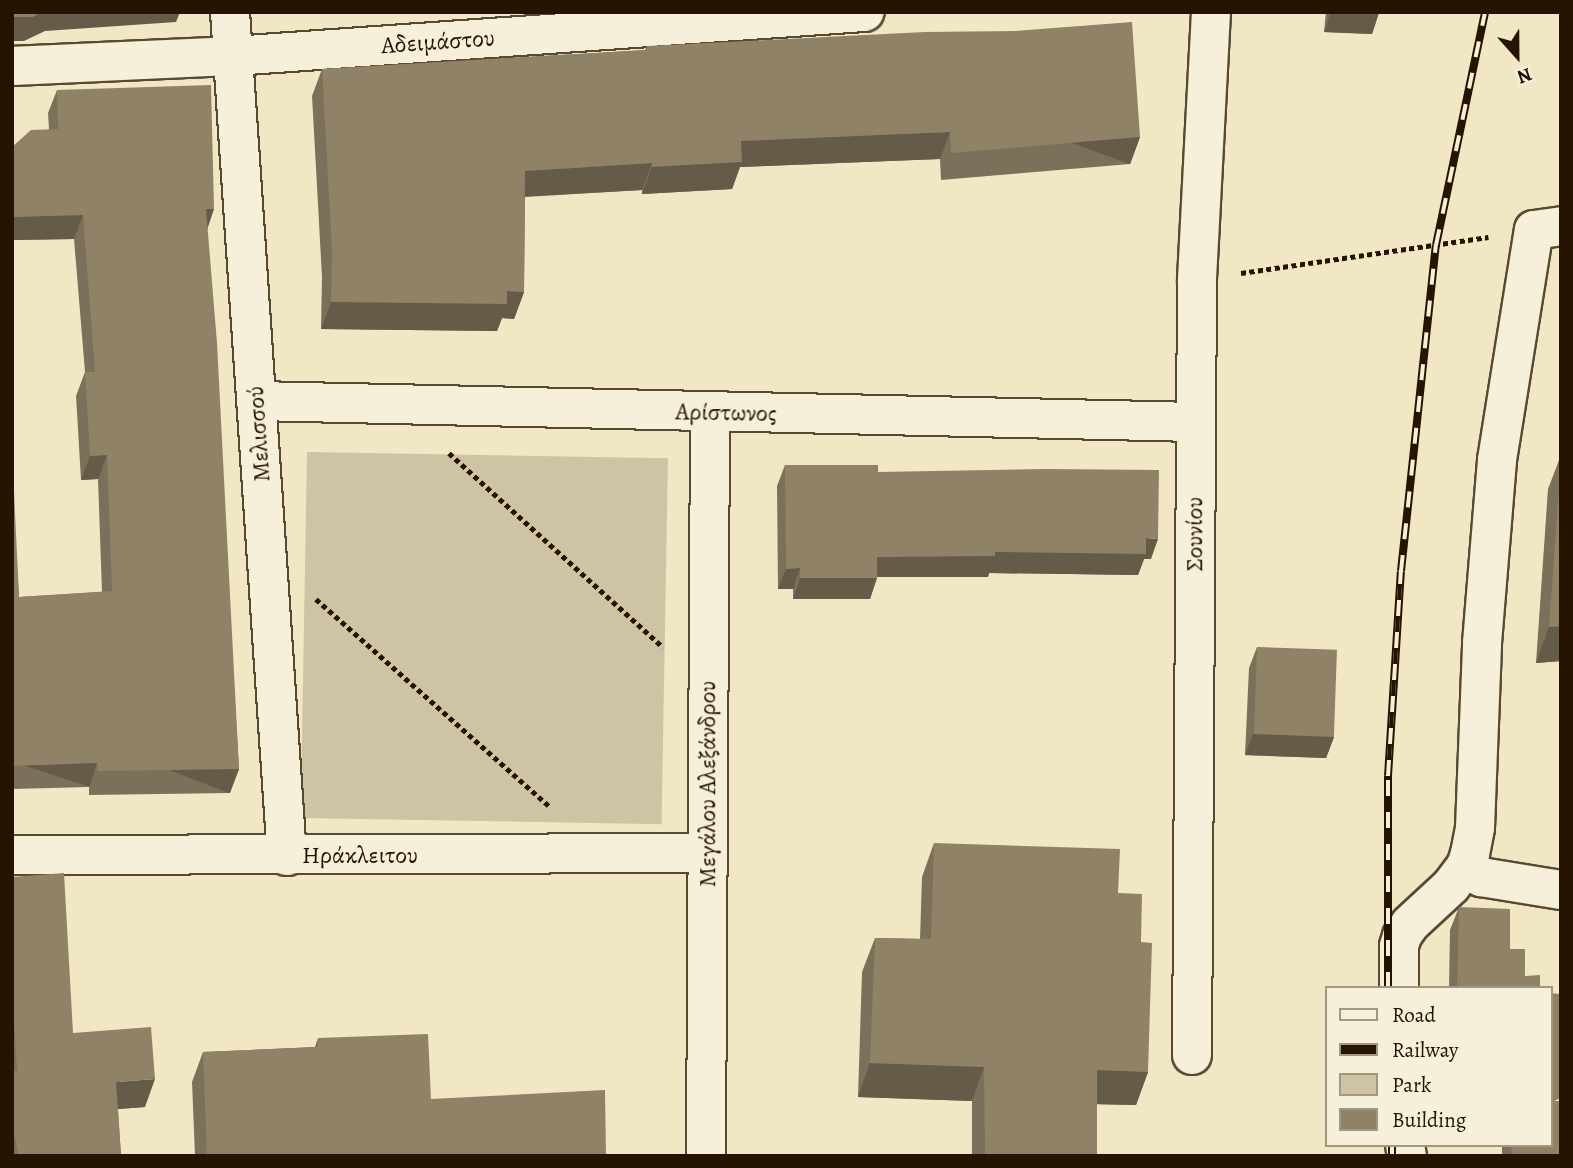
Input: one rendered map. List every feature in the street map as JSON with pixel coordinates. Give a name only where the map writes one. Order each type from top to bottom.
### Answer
[{"type":"street","name":"Μελισσού","points":[[230,12],[287,856]]},
{"type":"street","name":"Αδειμάστου","points":[[12,66],[233,56],[864,12]]},
{"type":"street","name":"Σουνίου","points":[[1192,1055],[1197,279],[1211,12]]},
{"type":"street","points":[[1399,986],[1402,936],[1410,924],[1451,886],[1466,866],[1475,828],[1482,643],[1497,460],[1548,228]]},
{"type":"street","name":"Αρίστωνος","points":[[256,401],[1195,422]]},
{"type":"street","name":"Μεγάλου Αλεξάνδρου","points":[[706,1156],[710,413]]},
{"type":"street","name":"Ηράκλειτου","points":[[12,855],[708,853]]},
{"type":"street","points":[[1466,866],[1481,877],[1561,890]]},
{"type":"path","points":[[1197,279],[1548,228]]},
{"type":"path","points":[[447,451],[708,688]]},
{"type":"path","points":[[267,555],[552,809]]},
{"type":"green space","points":[[307,452],[668,458],[662,824],[301,818]]},
{"type":"building","points":[[12,12],[41,12],[33,17],[12,17]]},
{"type":"building","points":[[1132,22],[1140,137],[951,153],[950,132],[741,141],[742,162],[652,167],[652,163],[525,171],[524,292],[507,291],[507,304],[331,302],[332,250],[322,69],[647,50],[647,46],[925,32],[1015,31]]},
{"type":"building","points":[[211,85],[214,209],[206,209],[217,343],[239,769],[98,771],[97,763],[12,766],[12,491],[19,597],[112,591],[107,455],[90,456],[85,372],[95,372],[83,215],[12,217],[12,147],[31,130],[58,129],[57,90]]},
{"type":"building","points":[[1561,463],[1561,626],[1549,627]]},
{"type":"building","points":[[785,465],[878,465],[878,472],[1159,470],[1158,539],[1146,538],[1146,554],[995,552],[995,556],[877,557],[877,578],[800,578],[800,568],[786,569]]},
{"type":"building","points":[[1257,647],[1337,650],[1334,737],[1254,734]]},
{"type":"building","points":[[934,843],[1120,849],[1118,893],[1142,894],[1141,942],[1152,943],[1148,1072],[1097,1070],[1097,1156],[985,1156],[984,1067],[870,1063],[875,938],[931,939]]},
{"type":"building","points":[[64,873],[73,1033],[151,1027],[155,1079],[116,1082],[121,1156],[18,1156],[12,1131],[12,1071],[17,1071],[12,989],[12,877]]},
{"type":"building","points":[[1459,907],[1510,909],[1510,949],[1525,949],[1525,976],[1540,975],[1540,986],[1457,986]]},
{"type":"building","points":[[1552,993],[1559,994],[1561,1098],[1554,1101],[1561,1101],[1561,1156],[1512,1156],[1511,1147],[1552,1147]]},
{"type":"building","points":[[428,1034],[431,1099],[605,1090],[606,1156],[207,1156],[203,1052],[318,1047],[318,1038]]},
{"type":"railway","points":[[1388,986],[1388,776],[1401,571],[1436,245],[1485,12]]},
{"type":"railway","points":[[1392,1147],[1392,1156]]}]
